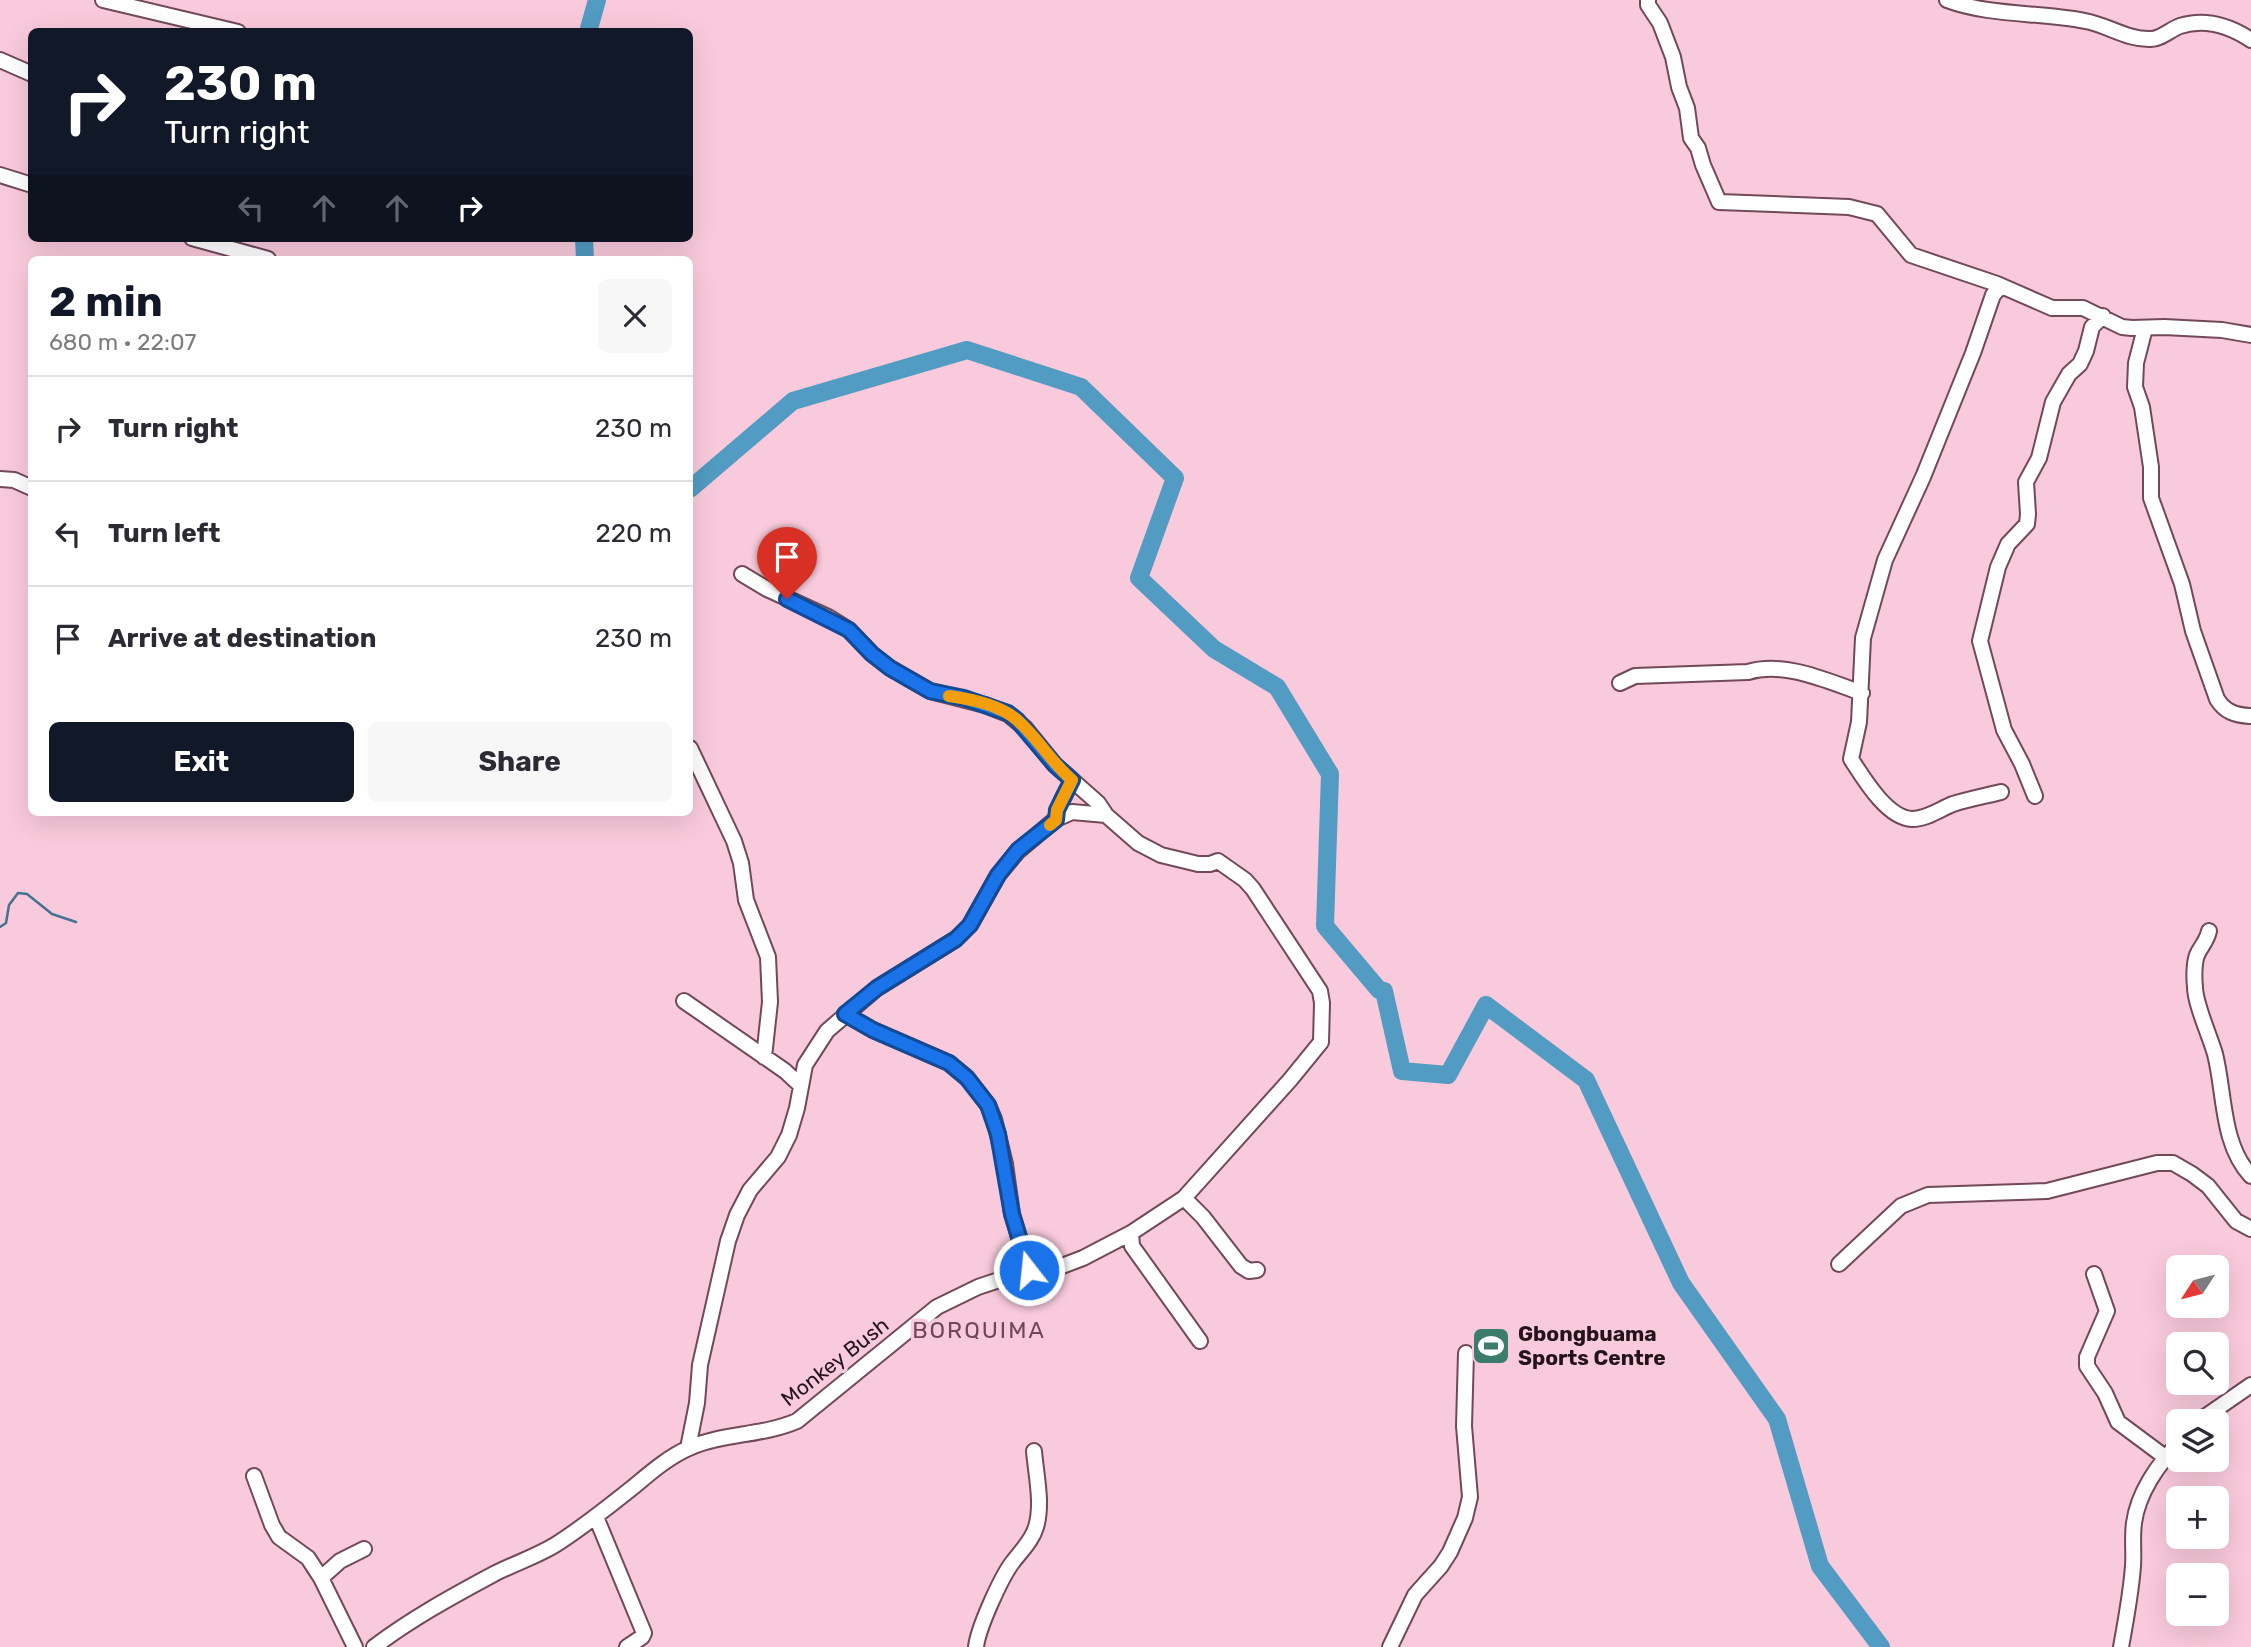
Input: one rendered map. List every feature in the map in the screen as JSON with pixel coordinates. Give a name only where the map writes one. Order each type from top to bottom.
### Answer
[{"type":"street","points":[[103,0],[221,28]]},
{"type":"street","points":[[1648,0],[1652,15],[1660,23],[1672,57],[1687,108],[1691,138],[1699,148],[1703,165],[1719,202],[1836,206],[1866,210],[1884,220],[1911,255],[2001,286],[2052,308],[2083,308],[2122,327],[2222,330],[2251,335]]},
{"type":"street","points":[[1947,0],[1967,8],[2084,20],[2125,36],[2154,39],[2179,26],[2206,22],[2237,31],[2251,40]]},
{"type":"street","points":[[0,60],[28,72]]},
{"type":"street","points":[[0,174],[28,184]]},
{"type":"street","points":[[206,242],[257,256]]},
{"type":"street","points":[[2001,286],[1993,295],[1978,341],[1923,477],[1885,560],[1863,638],[1862,693],[1851,760],[1876,795],[1894,813],[1913,819],[1973,798],[2001,792]]},
{"type":"street","points":[[2035,796],[2004,730],[1980,641],[1998,567],[2008,544],[2027,524],[2026,482],[2039,458],[2053,402],[2069,374],[2080,364],[2092,327],[2103,316]]},
{"type":"street","points":[[2145,328],[2136,363],[2135,387],[2142,407],[2151,467],[2151,498],[2182,583],[2193,631],[2217,699],[2222,707],[2236,715],[2250,716]]},
{"type":"street","points":[[0,479],[14,480],[28,486]]},
{"type":"street","points":[[743,574],[849,630],[890,668],[930,691],[964,698],[1008,713],[1055,765],[1098,803],[1106,815]]},
{"type":"street","points":[[1620,683],[1635,676],[1748,672],[1762,668],[1788,670],[1862,693]]},
{"type":"street","points":[[693,754],[734,841],[741,863],[746,900],[768,957],[770,1002],[764,1056]]},
{"type":"street","points":[[1056,820],[1057,810],[1072,780]]},
{"type":"street","points":[[688,1448],[697,1403],[700,1365],[728,1241],[750,1190],[778,1157],[789,1135],[805,1065],[815,1046],[845,1014],[877,988],[956,939],[970,925],[998,875],[1018,850],[1056,820],[1078,811],[1106,815]]},
{"type":"street","name":"Monkey Bush","points":[[374,1647],[442,1601],[529,1560],[596,1517],[665,1462],[688,1448],[781,1428],[797,1421],[937,1307],[978,1287],[1029,1270],[1062,1266],[1083,1258],[1131,1233],[1184,1198],[1321,1042],[1320,991],[1245,880],[1218,861],[1198,864],[1150,851],[1106,815]]},
{"type":"street","points":[[2209,931],[2207,940],[2196,957],[2194,990],[2217,1065],[2228,1132],[2245,1170],[2251,1176]]},
{"type":"street","points":[[684,1001],[764,1056],[800,1085]]},
{"type":"street","points":[[845,1014],[873,1030],[949,1063],[967,1078],[988,1105],[1002,1154],[1012,1214],[1029,1270]]},
{"type":"street","points":[[1839,1264],[1901,1206],[1928,1195],[2048,1191],[2157,1163],[2173,1163],[2192,1174],[2208,1186],[2236,1221],[2251,1229]]},
{"type":"street","points":[[1184,1198],[1203,1217],[1241,1266],[1248,1271],[1257,1270]]},
{"type":"street","points":[[1131,1233],[1132,1246],[1200,1341]]},
{"type":"street","points":[[2094,1274],[2107,1311],[2087,1357],[2087,1366],[2105,1393],[2118,1422],[2165,1457],[2144,1492],[2134,1523],[2132,1574],[2121,1647]]},
{"type":"street","points":[[1390,1647],[1415,1595],[1450,1552],[1470,1497],[1464,1426],[1466,1353]]},
{"type":"street","points":[[2216,1409],[2251,1385]]},
{"type":"street","points":[[976,1647],[984,1621],[1005,1576],[1036,1526],[1039,1502],[1034,1451]]},
{"type":"street","points":[[254,1476],[279,1537],[308,1558],[321,1578],[355,1647]]},
{"type":"street","points":[[596,1517],[644,1633],[627,1647]]},
{"type":"street","points":[[321,1578],[340,1561],[364,1549]]},
{"type":"waterway","points":[[589,28],[597,0]]},
{"type":"waterway","points":[[584,242],[585,256]]},
{"type":"waterway","points":[[693,486],[793,401],[967,350],[1081,387],[1175,478],[1139,578],[1214,649],[1277,687],[1330,774],[1325,926],[1379,990],[1384,991],[1402,1071],[1448,1075],[1486,1005],[1586,1080],[1681,1283],[1777,1419],[1820,1566],[1881,1647]]},
{"type":"waterway","points":[[0,927],[6,923],[9,905],[18,893],[27,894],[52,914],[76,922]]},
{"type":"slow traffic","points":[[949,696],[964,698],[1008,713],[1072,780],[1057,810],[1056,820],[1050,825]]},
{"type":"place","name":"Gbongbuama Sports Centre","points":[[1491,1346]]},
{"type":"district","name":"BORQUIMA","points":[[979,1330]]},
{"type":"route","points":[[787,599],[828,617],[849,630],[890,668],[930,691],[964,698],[1008,713],[1072,780],[1057,810],[1056,820],[1018,850],[998,875],[970,925],[956,939],[877,988],[845,1014],[873,1030],[949,1063],[967,1078],[988,1105],[998,1134],[1012,1214],[1029,1270]]}]
